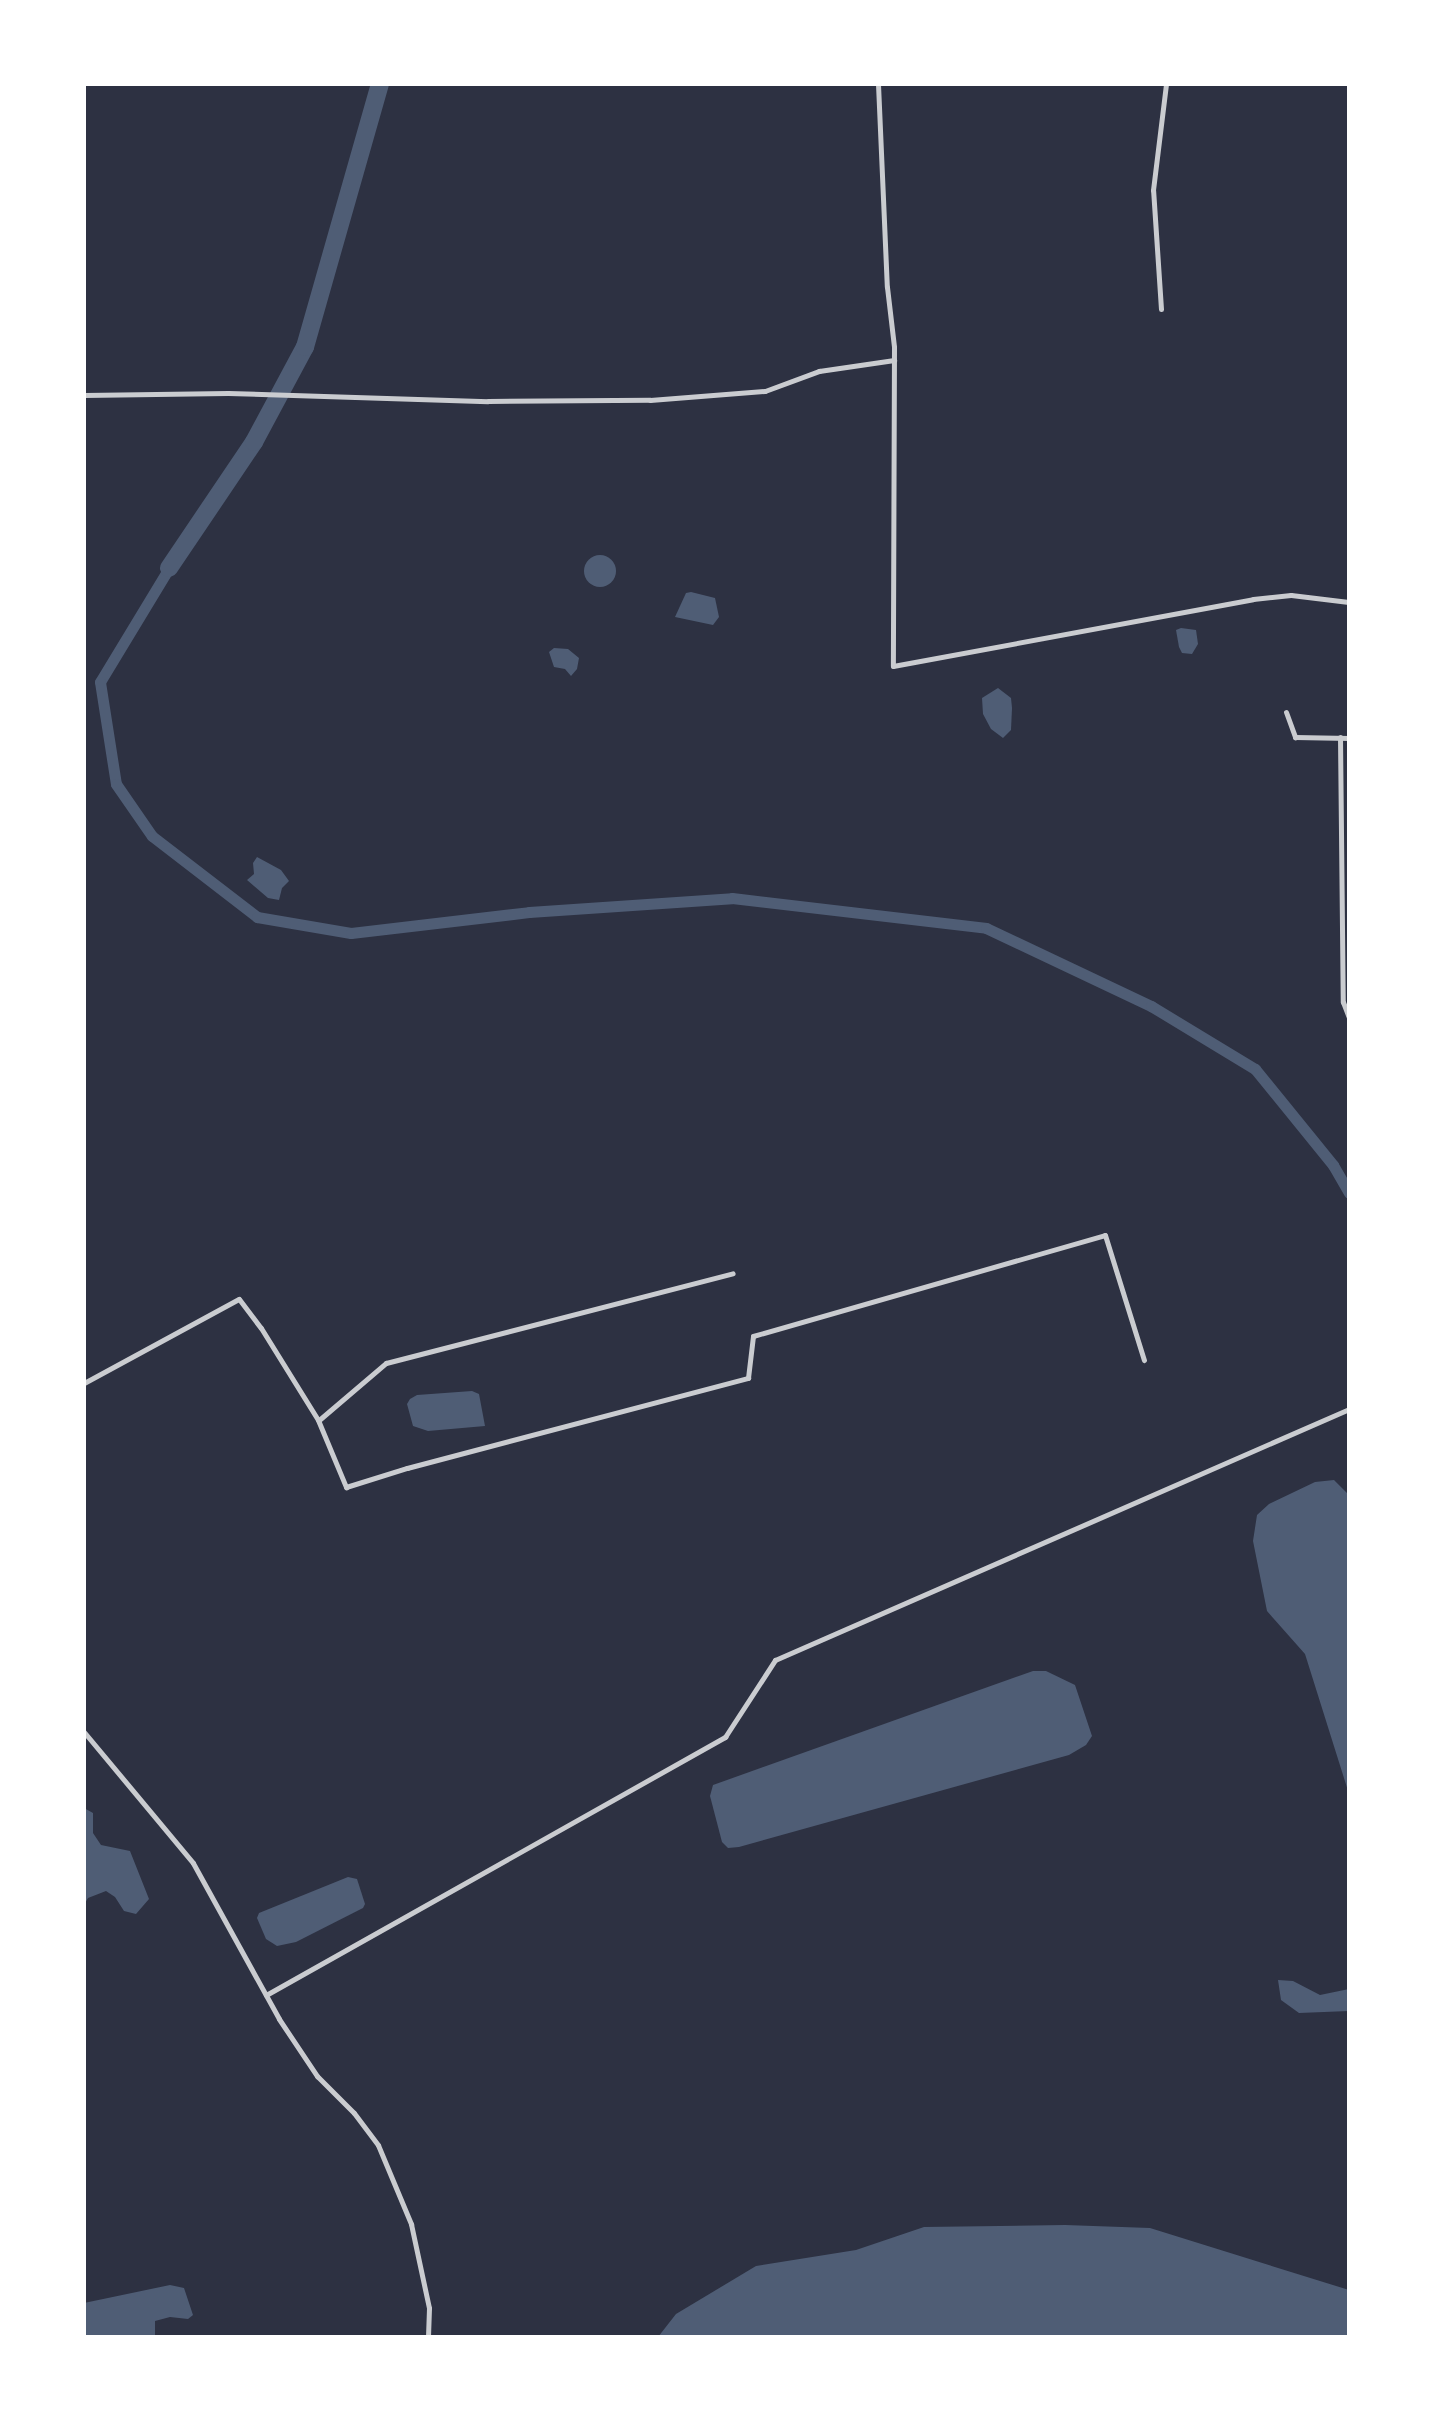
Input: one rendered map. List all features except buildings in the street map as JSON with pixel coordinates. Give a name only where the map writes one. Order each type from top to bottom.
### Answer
[{"type":"street","points":[[878,84],[894,360],[893,666],[1253,599],[1291,595],[1349,602]]},
{"type":"street","points":[[1161,309],[1153,190],[1166,84]]},
{"type":"street","points":[[84,395],[228,393],[488,401],[650,400],[765,391],[819,371],[894,360]]},
{"type":"street","points":[[1286,712],[1295,737],[1349,738]]},
{"type":"street","points":[[1340,737],[1343,1002],[1349,1018]]},
{"type":"street","points":[[84,1383],[239,1299],[261,1328],[318,1420],[346,1487],[748,1378],[753,1336],[1105,1235],[1144,1360]]},
{"type":"street","points":[[318,1420],[386,1363],[733,1273]]},
{"type":"street","points":[[266,1995],[725,1737],[775,1660],[1349,1409]]},
{"type":"street","points":[[84,1732],[193,1863],[266,1995],[317,2076],[354,2113],[378,2145],[411,2224],[429,2308],[428,2337]]},
{"type":"water","points":[[600,555],[611,560],[616,571],[611,582],[600,587],[589,582],[584,571],[589,560]]},
{"type":"water","points":[[686,593],[715,598],[719,617],[713,625],[675,617]]},
{"type":"water","points":[[1176,630],[1196,630],[1198,644],[1192,654],[1182,653],[1179,647]]},
{"type":"water","points":[[554,648],[568,649],[579,658],[577,669],[571,676],[565,669],[554,667],[549,652]]},
{"type":"water","points":[[998,688],[1011,698],[1012,708],[1011,730],[1003,738],[991,729],[983,714],[982,698]]},
{"type":"water","points":[[257,857],[281,870],[289,881],[282,888],[279,900],[268,898],[247,880],[254,874],[253,863]]},
{"type":"water","points":[[472,1391],[479,1394],[485,1426],[428,1431],[413,1426],[407,1404],[410,1399],[417,1395]]},
{"type":"water","points":[[1334,1480],[1349,1495],[1349,1794],[1305,1654],[1267,1611],[1253,1541],[1257,1515],[1269,1504],[1315,1482]]},
{"type":"water","points":[[1033,1671],[1046,1671],[1075,1685],[1092,1736],[1086,1745],[1069,1755],[739,1847],[728,1848],[722,1842],[710,1796],[713,1785]]},
{"type":"water","points":[[84,1808],[93,1813],[93,1833],[101,1845],[130,1851],[149,1899],[136,1914],[124,1911],[115,1897],[106,1891],[88,1898],[84,1905]]},
{"type":"water","points":[[348,1877],[357,1879],[365,1904],[363,1908],[296,1942],[277,1946],[266,1939],[257,1918],[259,1913]]},
{"type":"water","points":[[1278,1980],[1293,1981],[1320,1995],[1349,1989],[1349,2011],[1299,2013],[1281,2000]]},
{"type":"water","points":[[1065,2225],[1150,2228],[1349,2290],[1349,2337],[658,2337],[676,2314],[756,2266],[856,2250],[924,2227]]},
{"type":"water","points":[[170,2285],[184,2288],[193,2315],[188,2319],[170,2317],[155,2321],[155,2337],[84,2337],[84,2303]]},
{"type":"waterway","points":[[169,568],[254,442],[305,347],[380,84]]},
{"type":"waterway","points":[[169,568],[100,682],[116,784],[152,836],[257,917],[351,933],[529,912],[732,898],[986,928],[1151,1006],[1255,1069],[1333,1165],[1349,1193]]}]
